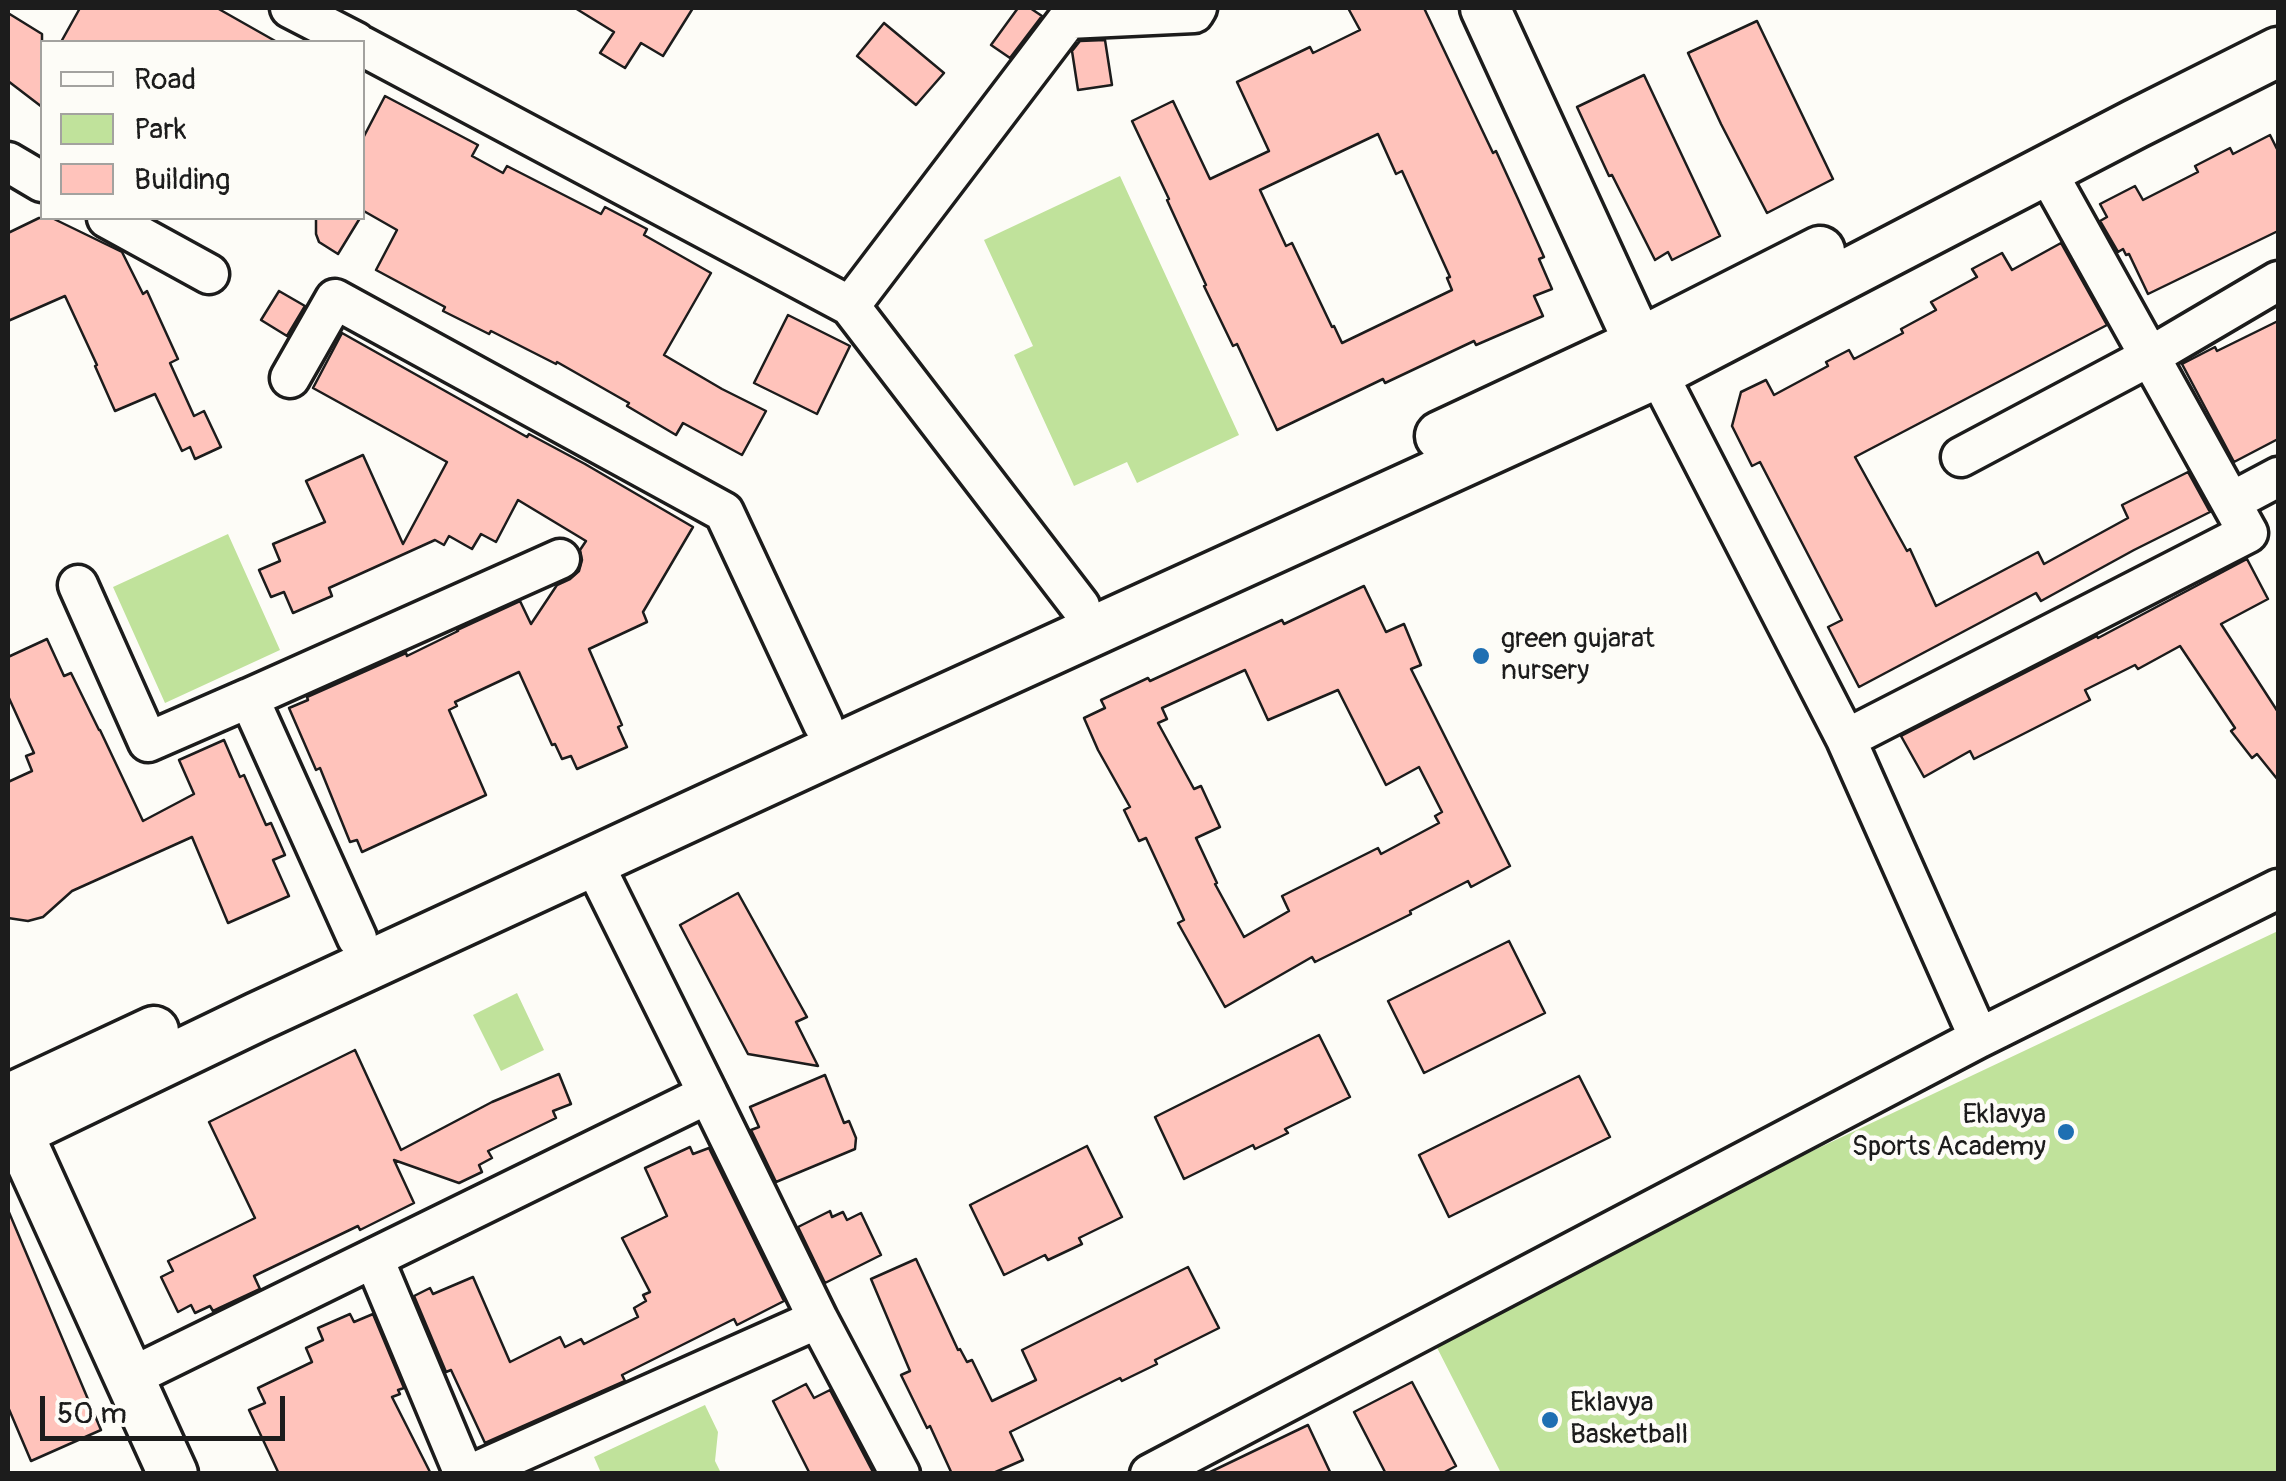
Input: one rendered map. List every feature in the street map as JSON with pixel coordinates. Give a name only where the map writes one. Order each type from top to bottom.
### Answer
[{"type":"street","points":[[290,8],[351,40]]},
{"type":"street","points":[[850,306],[1066,13],[1194,13],[1197,8]]},
{"type":"street","points":[[1485,8],[1648,357],[1846,740],[1979,1038]]},
{"type":"street","points":[[10,1120],[357,938],[1080,606],[1648,357],[2278,18]]},
{"type":"street","points":[[365,47],[850,306],[1080,606]]},
{"type":"street","points":[[10,1120],[257,1017],[593,862],[2046,170],[2278,52]]},
{"type":"street","points":[[8,162],[40,181]]},
{"type":"street","points":[[1846,740],[2248,533],[2046,170]]},
{"type":"street","points":[[111,220],[209,274]]},
{"type":"street","points":[[1960,457],[2149,356],[2278,281]]},
{"type":"street","points":[[290,378],[335,298],[724,512],[823,724]]},
{"type":"street","points":[[2231,502],[2278,477]]},
{"type":"street","points":[[78,586],[148,742],[560,559]]},
{"type":"street","points":[[249,698],[357,938]]},
{"type":"street","points":[[593,862],[818,1318],[900,1474]]},
{"type":"street","points":[[1150,1474],[1979,1038],[2278,889]]},
{"type":"street","points":[[129,1378],[708,1094]]},
{"type":"street","points":[[10,1120],[173,1474]]},
{"type":"street","points":[[374,1259],[475,1471],[818,1318]]},
{"type":"green space","points":[[1120,176],[1239,435],[1137,483],[1127,462],[1074,486],[1014,355],[1033,346],[984,240]]},
{"type":"green space","points":[[228,534],[280,650],[165,703],[113,587]]},
{"type":"green space","name":"Eklavya Sports Academy","points":[[2278,931],[2278,1473],[1501,1473],[1429,1332]]},
{"type":"green space","points":[[517,993],[544,1050],[501,1071],[473,1015]]},
{"type":"green space","points":[[705,1405],[718,1432],[715,1461],[721,1473],[601,1473],[594,1457]]},
{"type":"building","points":[[80,8],[217,8],[273,40],[62,40]]},
{"type":"building","points":[[575,8],[693,8],[663,56],[641,43],[625,68],[600,53],[614,32]]},
{"type":"building","points":[[1018,8],[1030,8],[1042,16],[1010,58],[991,45]]},
{"type":"building","points":[[1348,8],[1424,8],[1518,199],[1544,257],[1539,259],[1552,289],[1534,296],[1543,316],[1476,345],[1474,341],[1385,383],[1383,379],[1277,430],[1237,344],[1233,346],[1204,286],[1132,121],[1173,101],[1210,179],[1269,151],[1237,82],[1310,47],[1313,53],[1360,30]],"holes":[[[1378,134],[1396,174],[1402,171],[1450,277],[1447,278],[1452,290],[1342,343],[1292,243],[1286,246],[1260,190]]]},
{"type":"building","points":[[8,13],[42,34],[40,105],[8,81]]},
{"type":"building","points":[[1757,21],[1833,179],[1767,213],[1688,53]]},
{"type":"building","points":[[884,23],[944,73],[916,105],[857,56]]},
{"type":"building","points":[[1105,40],[1112,85],[1078,90],[1072,51],[1080,41]]},
{"type":"building","points":[[1644,75],[1720,236],[1672,260],[1668,252],[1655,260],[1577,107]]},
{"type":"building","points":[[385,96],[478,145],[472,156],[503,173],[507,166],[601,214],[605,207],[647,229],[644,235],[711,273],[664,355],[766,411],[742,455],[683,423],[676,435],[557,362],[443,311],[445,307],[376,270],[397,230],[365,212],[365,134]]},
{"type":"building","points":[[2270,135],[2278,151],[2278,231],[2148,294],[2129,254],[2123,249],[2118,252],[2100,221],[2107,217],[2100,204],[2135,186],[2143,200],[2198,172],[2195,166],[2230,148],[2233,154]]},
{"type":"building","points":[[39,218],[56,220],[122,252],[143,294],[147,291],[178,359],[170,363],[194,416],[204,411],[221,447],[195,459],[190,447],[182,451],[155,394],[115,411],[65,296],[8,321],[8,233]]},
{"type":"building","points":[[316,220],[359,220],[338,254],[319,242]]},
{"type":"building","points":[[2061,243],[2107,325],[1855,457],[1907,551],[1910,549],[1936,606],[2038,552],[2044,564],[2128,518],[2122,505],[2188,472],[2210,512],[2041,601],[2036,593],[1859,687],[1828,627],[1842,620],[1760,462],[1752,466],[1732,426],[1741,392],[1766,380],[1774,395],[1849,350],[1854,359],[1936,310],[1931,302],[1977,277],[1972,269],[2002,253],[2012,270]]},
{"type":"building","points":[[279,291],[305,306],[287,336],[261,320]]},
{"type":"building","points":[[788,315],[850,346],[817,414],[754,383]]},
{"type":"building","points":[[2278,321],[2278,439],[2234,462],[2182,364]]},
{"type":"building","points":[[342,333],[693,527],[643,612],[647,622],[589,649],[622,725],[618,727],[627,747],[577,769],[571,756],[562,759],[519,672],[455,702],[457,706],[449,710],[486,795],[362,852],[357,840],[350,842],[320,768],[316,770],[289,708],[520,601],[531,624],[557,585],[579,571],[580,550],[586,541],[518,500],[496,542],[481,534],[472,549],[449,536],[444,545],[435,540],[329,588],[332,596],[293,613],[284,592],[271,597],[259,570],[280,561],[273,544],[325,522],[306,481],[363,455],[403,544],[447,462],[313,388]]},
{"type":"building","points":[[2247,559],[2268,599],[2221,624],[2278,712],[2278,780],[2257,754],[2252,758],[2231,731],[2235,728],[2180,646],[2138,669],[2135,665],[2085,690],[2090,700],[1974,759],[1970,751],[1924,777],[1901,736]]},
{"type":"building","points":[[1364,586],[1386,632],[1404,624],[1421,665],[1411,669],[1510,866],[1471,887],[1468,881],[1315,962],[1312,957],[1225,1007],[1178,923],[1184,920],[1146,838],[1139,841],[1124,810],[1130,807],[1084,718],[1105,708],[1101,700],[1282,620],[1284,624]],"holes":[[[1245,670],[1268,720],[1338,690],[1386,785],[1419,767],[1442,812],[1435,816],[1439,823],[1381,854],[1378,848],[1282,896],[1289,911],[1244,937],[1196,838],[1220,827],[1201,786],[1194,789],[1158,723],[1167,719],[1162,708]]]},
{"type":"building","points":[[47,639],[64,676],[71,673],[143,821],[194,794],[179,760],[224,740],[240,777],[244,775],[266,825],[271,823],[285,855],[273,860],[289,896],[228,923],[192,837],[72,891],[43,917],[28,921],[8,918],[8,782],[32,771],[26,756],[34,753],[8,696],[8,657]]},
{"type":"building","points":[[738,893],[807,1017],[796,1022],[818,1066],[748,1054],[680,925]]},
{"type":"building","points":[[1509,941],[1545,1013],[1424,1073],[1388,1001]]},
{"type":"building","points":[[1319,1035],[1350,1097],[1285,1129],[1288,1133],[1255,1149],[1253,1145],[1184,1179],[1155,1117]]},
{"type":"building","points":[[355,1050],[401,1150],[492,1102],[559,1074],[571,1104],[553,1111],[556,1118],[488,1151],[492,1158],[479,1165],[482,1172],[459,1183],[394,1160],[414,1203],[254,1276],[260,1289],[213,1311],[210,1306],[195,1313],[191,1305],[178,1312],[161,1277],[173,1271],[168,1261],[255,1218],[209,1122]]},
{"type":"building","points":[[825,1075],[844,1123],[849,1121],[856,1138],[855,1149],[776,1182],[751,1130],[759,1127],[750,1107]]},
{"type":"building","points":[[1579,1076],[1610,1137],[1449,1217],[1419,1155]]},
{"type":"building","points":[[1087,1146],[1122,1217],[1079,1238],[1082,1244],[1048,1260],[1045,1255],[1004,1275],[970,1205]]},
{"type":"building","points":[[690,1147],[693,1154],[709,1148],[784,1301],[737,1325],[734,1319],[622,1375],[625,1381],[485,1443],[451,1370],[446,1372],[414,1296],[430,1288],[433,1294],[473,1277],[510,1362],[560,1337],[565,1347],[581,1339],[584,1344],[638,1317],[634,1308],[646,1301],[643,1295],[650,1292],[622,1238],[667,1216],[645,1168]]},
{"type":"building","points":[[8,1210],[101,1430],[31,1461],[8,1407]]},
{"type":"building","points":[[830,1211],[832,1217],[843,1212],[847,1220],[861,1213],[881,1255],[825,1283],[798,1227]]},
{"type":"building","points":[[916,1259],[958,1350],[967,1362],[972,1360],[992,1401],[1036,1380],[1022,1350],[1188,1267],[1219,1328],[1155,1360],[1157,1364],[1010,1432],[1023,1460],[991,1474],[952,1474],[901,1375],[910,1371],[871,1279]]},
{"type":"building","points":[[350,1314],[354,1322],[373,1314],[404,1388],[392,1397],[431,1474],[279,1474],[249,1410],[265,1403],[258,1388],[312,1362],[306,1348],[323,1340],[318,1328]]},
{"type":"building","points":[[1412,1382],[1456,1466],[1441,1474],[1386,1474],[1354,1412]]},
{"type":"building","points":[[806,1384],[814,1398],[830,1390],[874,1474],[810,1474],[773,1401]]},
{"type":"building","points":[[1308,1425],[1331,1474],[1206,1474]]},
{"type":"place","name":"green gujarat nursery","points":[[1481,656]]},
{"type":"place","name":"Eklavya Sports Academy","points":[[2066,1132]]},
{"type":"place","name":"Eklavya Basketball","points":[[1550,1420]]}]
